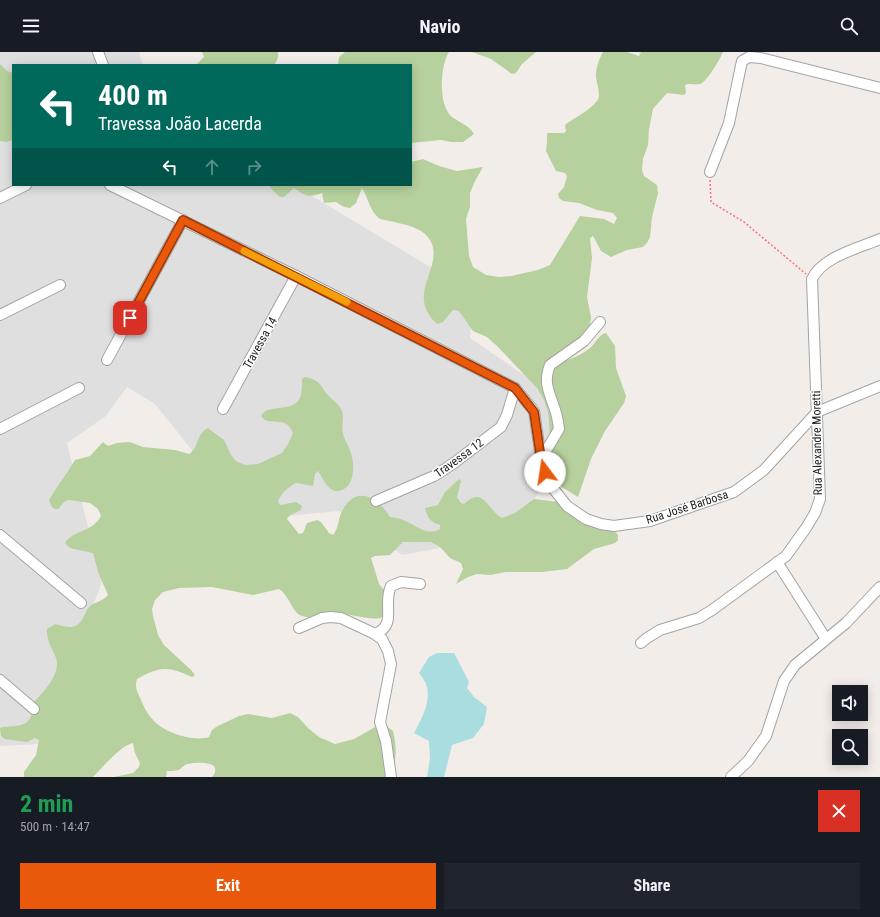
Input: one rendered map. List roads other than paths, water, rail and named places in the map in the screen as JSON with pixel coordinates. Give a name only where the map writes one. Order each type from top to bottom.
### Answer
[{"type":"street","points":[[98,52],[103,64]]},
{"type":"street","points":[[710,172],[729,123],[742,61],[749,56],[880,88]]},
{"type":"street","points":[[0,198],[24,186]]},
{"type":"street","name":"Rua José Barbosa","points":[[112,186],[296,276],[515,388],[534,412],[541,459],[552,487],[562,500],[586,519],[600,524],[614,526],[650,521],[734,492],[764,470],[817,412],[880,386]]},
{"type":"street","points":[[107,360],[183,220]]},
{"type":"street","name":"Rua Alexandre Moretti","points":[[641,643],[660,630],[698,618],[712,610],[786,556],[815,513],[820,499],[812,279],[814,274],[826,262],[880,240]]},
{"type":"street","name":"Travessa 14","points":[[223,409],[296,276]]},
{"type":"street","points":[[0,315],[60,285]]},
{"type":"street","points":[[541,459],[559,428],[558,418],[546,385],[550,365],[584,341],[600,322]]},
{"type":"street","points":[[0,429],[79,388]]},
{"type":"street","name":"Travessa 12","points":[[376,501],[434,476],[454,463],[501,427],[507,415],[515,388]]},
{"type":"street","points":[[0,535],[80,603]]},
{"type":"street","points":[[777,562],[826,639]]},
{"type":"street","points":[[375,634],[382,632],[389,619],[387,598],[391,586],[401,582],[420,584]]},
{"type":"street","points":[[731,777],[748,762],[766,736],[784,681],[794,665],[846,623],[880,587]]},
{"type":"street","points":[[300,628],[322,618],[341,618],[375,634],[382,639],[388,651],[391,664],[380,722],[386,741],[391,777]]},
{"type":"street","points":[[0,680],[34,709]]},
{"type":"water","points":[[437,653],[454,653],[469,682],[467,688],[474,697],[487,707],[484,724],[473,738],[452,745],[444,777],[427,777],[430,759],[429,741],[414,733],[425,711],[428,699],[426,685],[419,673],[429,657]]}]
